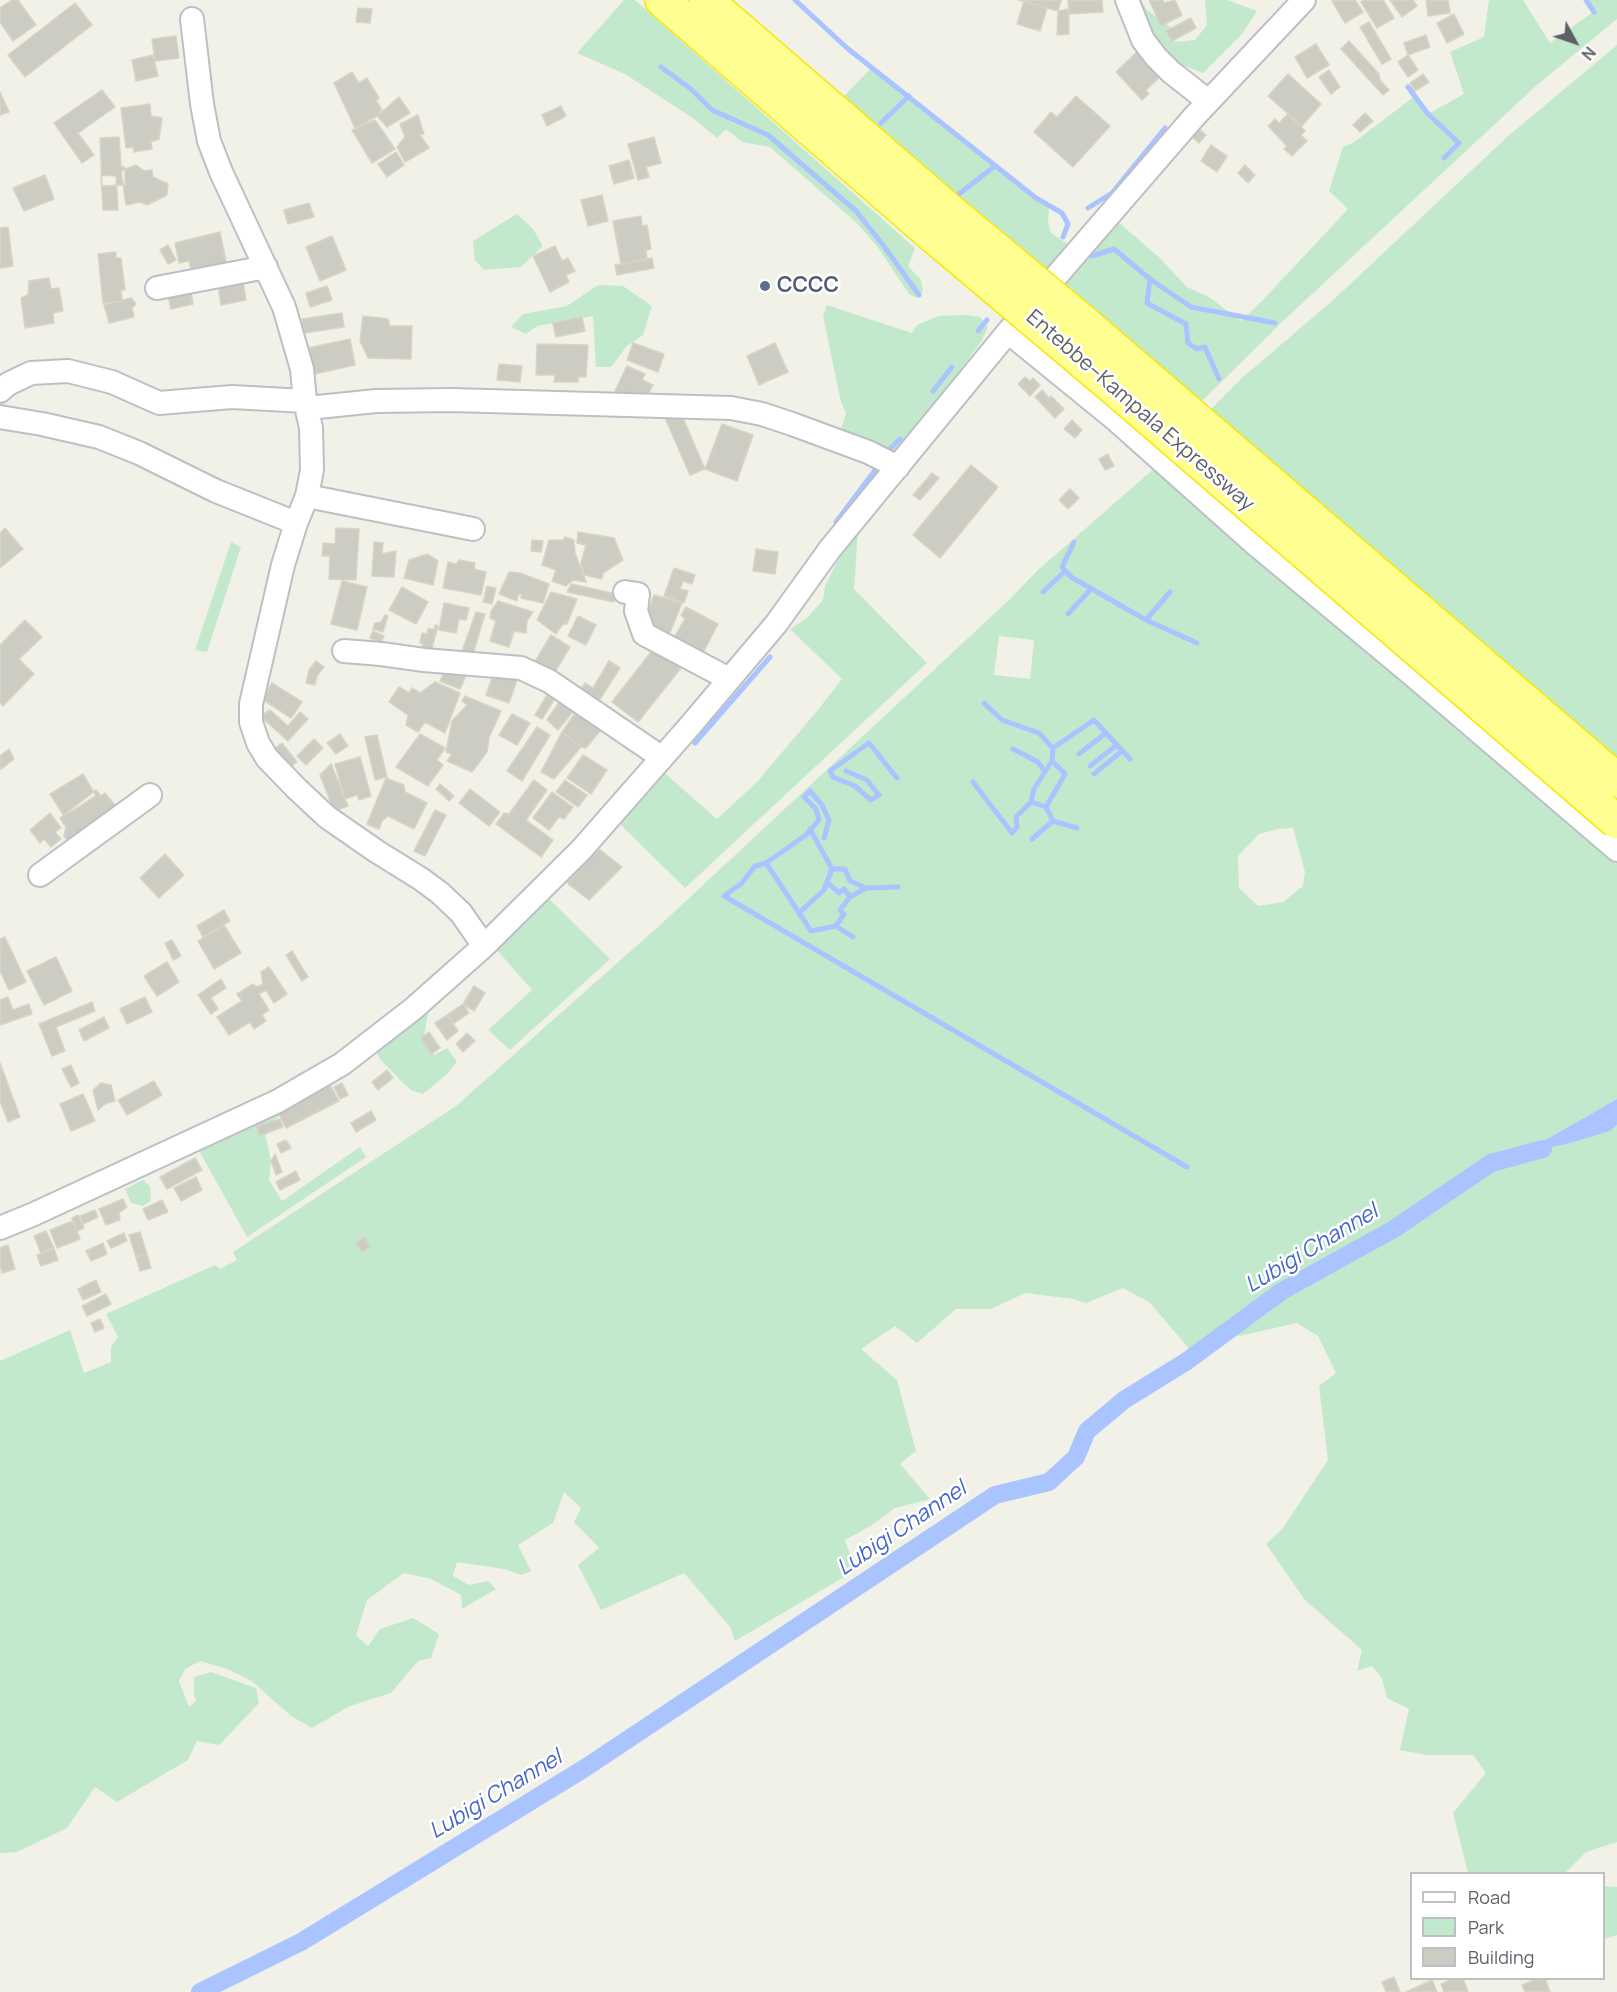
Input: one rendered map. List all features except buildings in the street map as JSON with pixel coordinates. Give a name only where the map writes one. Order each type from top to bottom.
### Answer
[{"type":"highway","name":"Entebbe–Kampala Expressway","points":[[662,0],[941,223],[1075,315],[1617,780]]},
{"type":"highway","name":"Entebbe–Kampala Expressway","points":[[706,0],[1125,397],[1617,822]]},
{"type":"street","points":[[1127,0],[1143,40],[1156,57],[1208,101]]},
{"type":"street","points":[[0,1228],[278,1101],[342,1064],[413,1009],[484,946],[581,850],[729,680],[776,624],[830,549],[1100,223],[1208,101],[1304,0]]},
{"type":"street","points":[[192,19],[202,104],[209,141],[221,172],[284,307],[303,369],[311,428],[312,470],[307,496],[283,565],[251,704],[251,722],[258,743],[267,758],[327,817],[440,893],[461,913],[484,946]]},
{"type":"street","points":[[157,288],[266,267]]},
{"type":"street","points":[[1008,332],[1116,420],[1254,543],[1617,850]]},
{"type":"street","points":[[0,391],[8,384],[31,374],[68,371],[112,382],[159,403],[232,397],[306,404],[452,400],[731,408],[762,414],[792,424],[868,452],[898,467]]},
{"type":"street","points":[[0,417],[99,437],[139,453],[207,487],[296,523]]},
{"type":"street","points":[[307,496],[473,529]]},
{"type":"street","points":[[625,592],[638,594],[636,610],[644,634],[729,680]]},
{"type":"street","points":[[345,651],[521,668],[549,681],[661,757]]},
{"type":"street","points":[[40,875],[150,795]]},
{"type":"green space","points":[[624,0],[635,0],[915,248],[908,266],[921,280],[923,291],[916,298],[909,294],[879,249],[859,225],[770,147],[742,142],[726,129],[717,138],[694,119],[625,74],[577,53]]},
{"type":"green space","points":[[1141,0],[1147,10],[1173,29],[1175,42],[1195,40],[1207,25],[1205,0],[1227,0],[1257,11],[1242,34],[1203,73],[1177,63],[1145,38],[1136,1]]},
{"type":"green space","points":[[1489,0],[1523,0],[1550,43],[1593,12],[1586,0],[1617,0],[1617,19],[1537,85],[1281,323],[1201,402],[1064,286],[1084,256],[1117,221],[1159,257],[1187,287],[1209,297],[1241,321],[1348,209],[1329,191],[1343,147],[1353,143],[1415,96],[1428,114],[1464,94],[1450,52],[1484,37]]},
{"type":"green space","points":[[1617,45],[1617,763],[1209,411],[1242,378],[1331,302],[1506,138]]},
{"type":"green space","points":[[872,67],[1049,209],[1048,221],[1051,233],[1069,245],[1045,270],[961,200],[844,96]]},
{"type":"green space","points":[[517,214],[533,229],[543,246],[521,267],[484,270],[475,260],[473,241]]},
{"type":"green space","points":[[598,285],[623,286],[652,306],[643,335],[627,346],[611,367],[596,367],[593,316],[537,326],[526,334],[511,327],[523,314],[567,306]]},
{"type":"green space","points":[[827,305],[912,333],[917,325],[939,316],[980,317],[988,327],[982,340],[899,455],[840,432],[846,413],[841,402],[823,316]]},
{"type":"green space","points":[[1157,466],[1617,862],[1617,1099],[1521,1154],[1571,1143],[1610,1131],[1617,1125],[1617,1842],[1586,1852],[1566,1872],[1468,1872],[1453,1813],[1486,1773],[1473,1755],[1427,1755],[1400,1750],[1409,1709],[1387,1698],[1382,1678],[1372,1666],[1357,1671],[1362,1650],[1305,1600],[1266,1544],[1283,1528],[1328,1460],[1319,1386],[1336,1373],[1318,1336],[1297,1323],[1239,1336],[1230,1329],[1191,1358],[1187,1346],[1149,1302],[1123,1288],[1086,1303],[1073,1299],[1025,1293],[991,1309],[956,1309],[917,1343],[895,1326],[861,1349],[897,1380],[916,1451],[900,1464],[930,1499],[895,1508],[872,1525],[845,1540],[856,1570],[735,1641],[730,1627],[684,1573],[601,1610],[578,1565],[599,1548],[574,1522],[581,1508],[564,1492],[553,1523],[518,1545],[531,1571],[522,1575],[504,1569],[457,1562],[453,1576],[469,1585],[488,1581],[496,1589],[462,1609],[461,1595],[431,1579],[404,1573],[367,1600],[356,1635],[368,1646],[380,1629],[413,1618],[439,1634],[431,1658],[418,1661],[391,1693],[350,1706],[312,1728],[291,1716],[253,1682],[230,1670],[200,1661],[185,1669],[179,1681],[189,1707],[196,1701],[194,1677],[211,1672],[256,1688],[259,1703],[219,1745],[197,1741],[188,1760],[117,1802],[95,1787],[67,1828],[17,1852],[0,1853],[0,1361],[70,1330],[84,1373],[111,1362],[111,1347],[118,1337],[106,1314],[215,1265],[220,1269],[237,1260],[233,1252],[456,1106],[659,926],[1009,600],[1037,571]],"holes":[[[999,636],[1034,640],[1030,679],[994,675]],[[1293,828],[1305,872],[1303,886],[1283,902],[1258,906],[1239,888],[1238,856],[1259,834]]]},
{"type":"green space","points":[[858,530],[854,589],[927,663],[685,888],[617,821],[661,770],[717,819],[757,782],[817,711],[842,679],[790,629],[808,617],[823,600],[825,586],[839,558]]},
{"type":"green space","points":[[231,542],[241,547],[207,652],[195,650]]},
{"type":"green space","points":[[548,898],[610,959],[510,1050],[488,1030],[532,990],[496,949]]},
{"type":"green space","points":[[428,1014],[423,1041],[434,1055],[447,1048],[457,1062],[447,1074],[423,1094],[411,1090],[400,1080],[380,1059],[374,1048],[410,1016]]},
{"type":"green space","points":[[281,1109],[281,1115],[264,1128],[271,1161],[269,1180],[282,1201],[360,1147],[366,1157],[247,1237],[197,1147],[239,1127],[241,1131],[250,1118]]},
{"type":"green space","points":[[143,1180],[150,1186],[151,1201],[143,1206],[131,1203],[125,1189]]},
{"type":"green space","points":[[1605,1886],[1617,1887],[1617,1935],[1605,1939]]},
{"type":"water","points":[[1617,1099],[1617,1125],[1610,1131],[1519,1155]]},
{"type":"waterway","points":[[795,0],[847,48],[1036,198],[1062,213],[1068,224],[1063,237]]},
{"type":"waterway","points":[[1586,0],[1594,12]]},
{"type":"waterway","points":[[661,67],[691,89],[712,110],[768,135],[856,211],[919,295]]},
{"type":"waterway","points":[[1408,87],[1428,114],[1459,143],[1444,158]]},
{"type":"waterway","points":[[881,123],[909,96]]},
{"type":"waterway","points":[[1088,208],[1112,193],[1165,128]]},
{"type":"waterway","points":[[959,194],[995,166]]},
{"type":"waterway","points":[[1092,256],[1114,249],[1150,279],[1191,307],[1275,323]]},
{"type":"waterway","points":[[1150,279],[1147,303],[1186,324],[1188,343],[1197,349],[1205,347],[1219,379]]},
{"type":"waterway","points":[[978,331],[987,320]]},
{"type":"waterway","points":[[933,391],[952,367]]},
{"type":"waterway","points":[[888,451],[900,439]]},
{"type":"waterway","points":[[836,522],[879,465]]},
{"type":"waterway","points":[[1074,542],[1062,567],[1071,577],[1146,620],[1197,643]]},
{"type":"waterway","points":[[1043,592],[1065,571]]},
{"type":"waterway","points":[[1068,614],[1091,589]]},
{"type":"waterway","points":[[1146,620],[1170,592]]},
{"type":"waterway","points":[[695,743],[770,657]]},
{"type":"waterway","points":[[984,703],[1002,720],[1039,733],[1053,748],[1052,761],[1065,774],[1046,807],[1053,821],[1077,828]]},
{"type":"waterway","points":[[1053,748],[1094,720],[1130,759]]},
{"type":"waterway","points":[[1079,754],[1106,733]]},
{"type":"waterway","points":[[846,771],[867,780],[879,795],[871,800],[855,786],[833,777],[830,771],[869,743],[897,778]]},
{"type":"waterway","points":[[1090,766],[1117,745]]},
{"type":"waterway","points":[[1013,749],[1038,762],[1045,772]]},
{"type":"waterway","points":[[1094,774],[1122,751]]},
{"type":"waterway","points":[[1046,807],[1031,802],[1034,789],[1052,761]]},
{"type":"waterway","points":[[973,782],[1012,833],[1017,827],[1016,817],[1031,802]]},
{"type":"waterway","points":[[824,838],[829,820],[822,805],[810,791],[804,797],[816,809],[819,820],[806,835],[766,863],[755,866],[742,883],[724,896],[1187,1167]]},
{"type":"waterway","points":[[1032,839],[1053,821]]},
{"type":"waterway","points":[[800,912],[824,890],[832,869],[810,829]]},
{"type":"waterway","points":[[766,863],[811,931],[836,926],[853,937]]},
{"type":"waterway","points":[[832,869],[845,869],[850,881],[866,888],[898,887]]},
{"type":"waterway","points":[[827,882],[839,893],[844,889],[850,897]]},
{"type":"waterway","points":[[836,926],[844,914],[840,910],[850,897],[866,888]]},
{"type":"waterway","name":"Lubigi Channel","points":[[200,1992],[301,1942],[585,1768],[995,1495],[1049,1482],[1076,1457],[1087,1431],[1124,1400],[1187,1361],[1282,1291],[1394,1229],[1491,1163],[1543,1149]]},
{"type":"place","name":"CCCC","points":[[765,286]]}]
